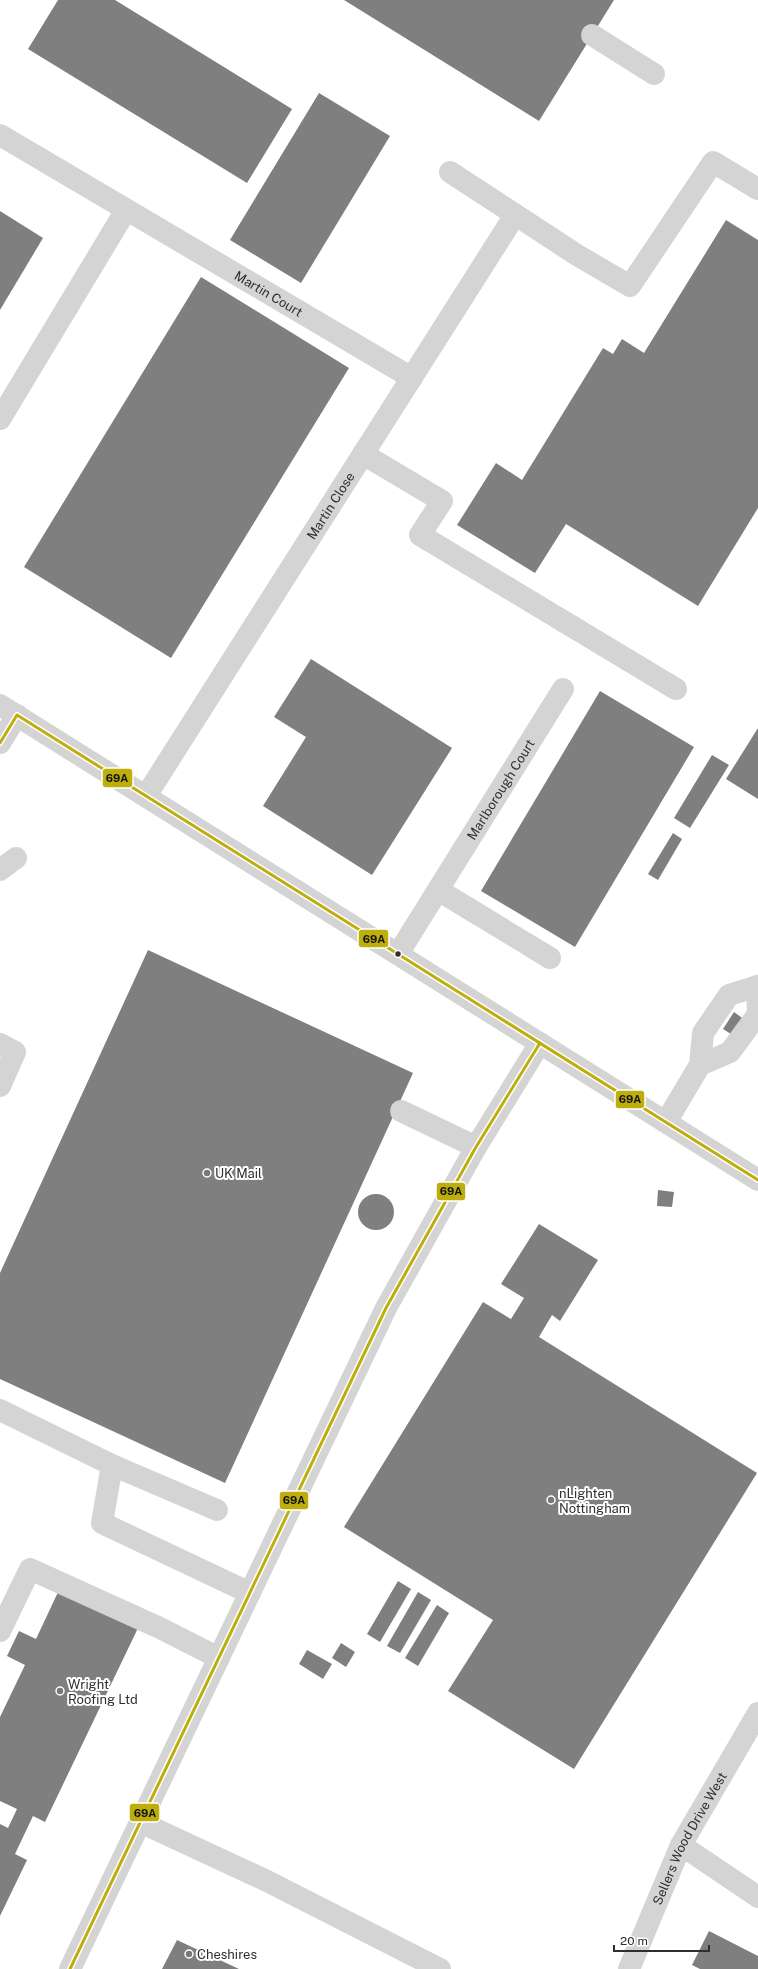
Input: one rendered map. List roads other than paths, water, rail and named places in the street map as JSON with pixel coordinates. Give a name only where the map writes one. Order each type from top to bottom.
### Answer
[{"type":"street","points":[[592,35],[654,74]]},
{"type":"street","name":"Martin Court","points":[[0,135],[412,378]]},
{"type":"street","points":[[450,172],[577,255],[630,286],[712,162],[758,189]]},
{"type":"street","points":[[0,419],[126,210]]},
{"type":"street","name":"Martin Close","points":[[146,796],[515,215]]},
{"type":"street","points":[[363,454],[442,501],[420,535],[676,689]]},
{"type":"street","name":"Marlborough Court","points":[[398,954],[563,689]]},
{"type":"street","points":[[0,743],[8,710],[758,1180]]},
{"type":"street","points":[[438,890],[550,958]]},
{"type":"street","points":[[666,1122],[700,1065],[703,1033],[729,995],[758,986],[758,1014],[730,1052],[700,1065]]},
{"type":"street","points":[[70,1969],[386,1308],[476,1146],[540,1043]]},
{"type":"street","points":[[0,1044],[15,1052],[0,1086]]},
{"type":"street","points":[[401,1111],[476,1146]]},
{"type":"street","points":[[0,1410],[112,1465],[217,1510]]},
{"type":"street","points":[[112,1465],[102,1523],[250,1593]]},
{"type":"street","points":[[0,1631],[30,1569],[146,1622],[219,1658]]},
{"type":"street","name":"Sellers Wood Drive West","points":[[629,1969],[681,1845],[758,1713]]},
{"type":"street","points":[[140,1822],[267,1881],[440,1969]]},
{"type":"street","points":[[681,1845],[758,1897]]},
{"type":"place","name":"UK Mail","points":[[207,1173]]},
{"type":"place","name":"nLighten Nottingham","points":[[551,1500]]},
{"type":"place","name":"Wright Roofing Ltd","points":[[60,1691]]},
{"type":"place","name":"Cheshires","points":[[189,1954]]}]
